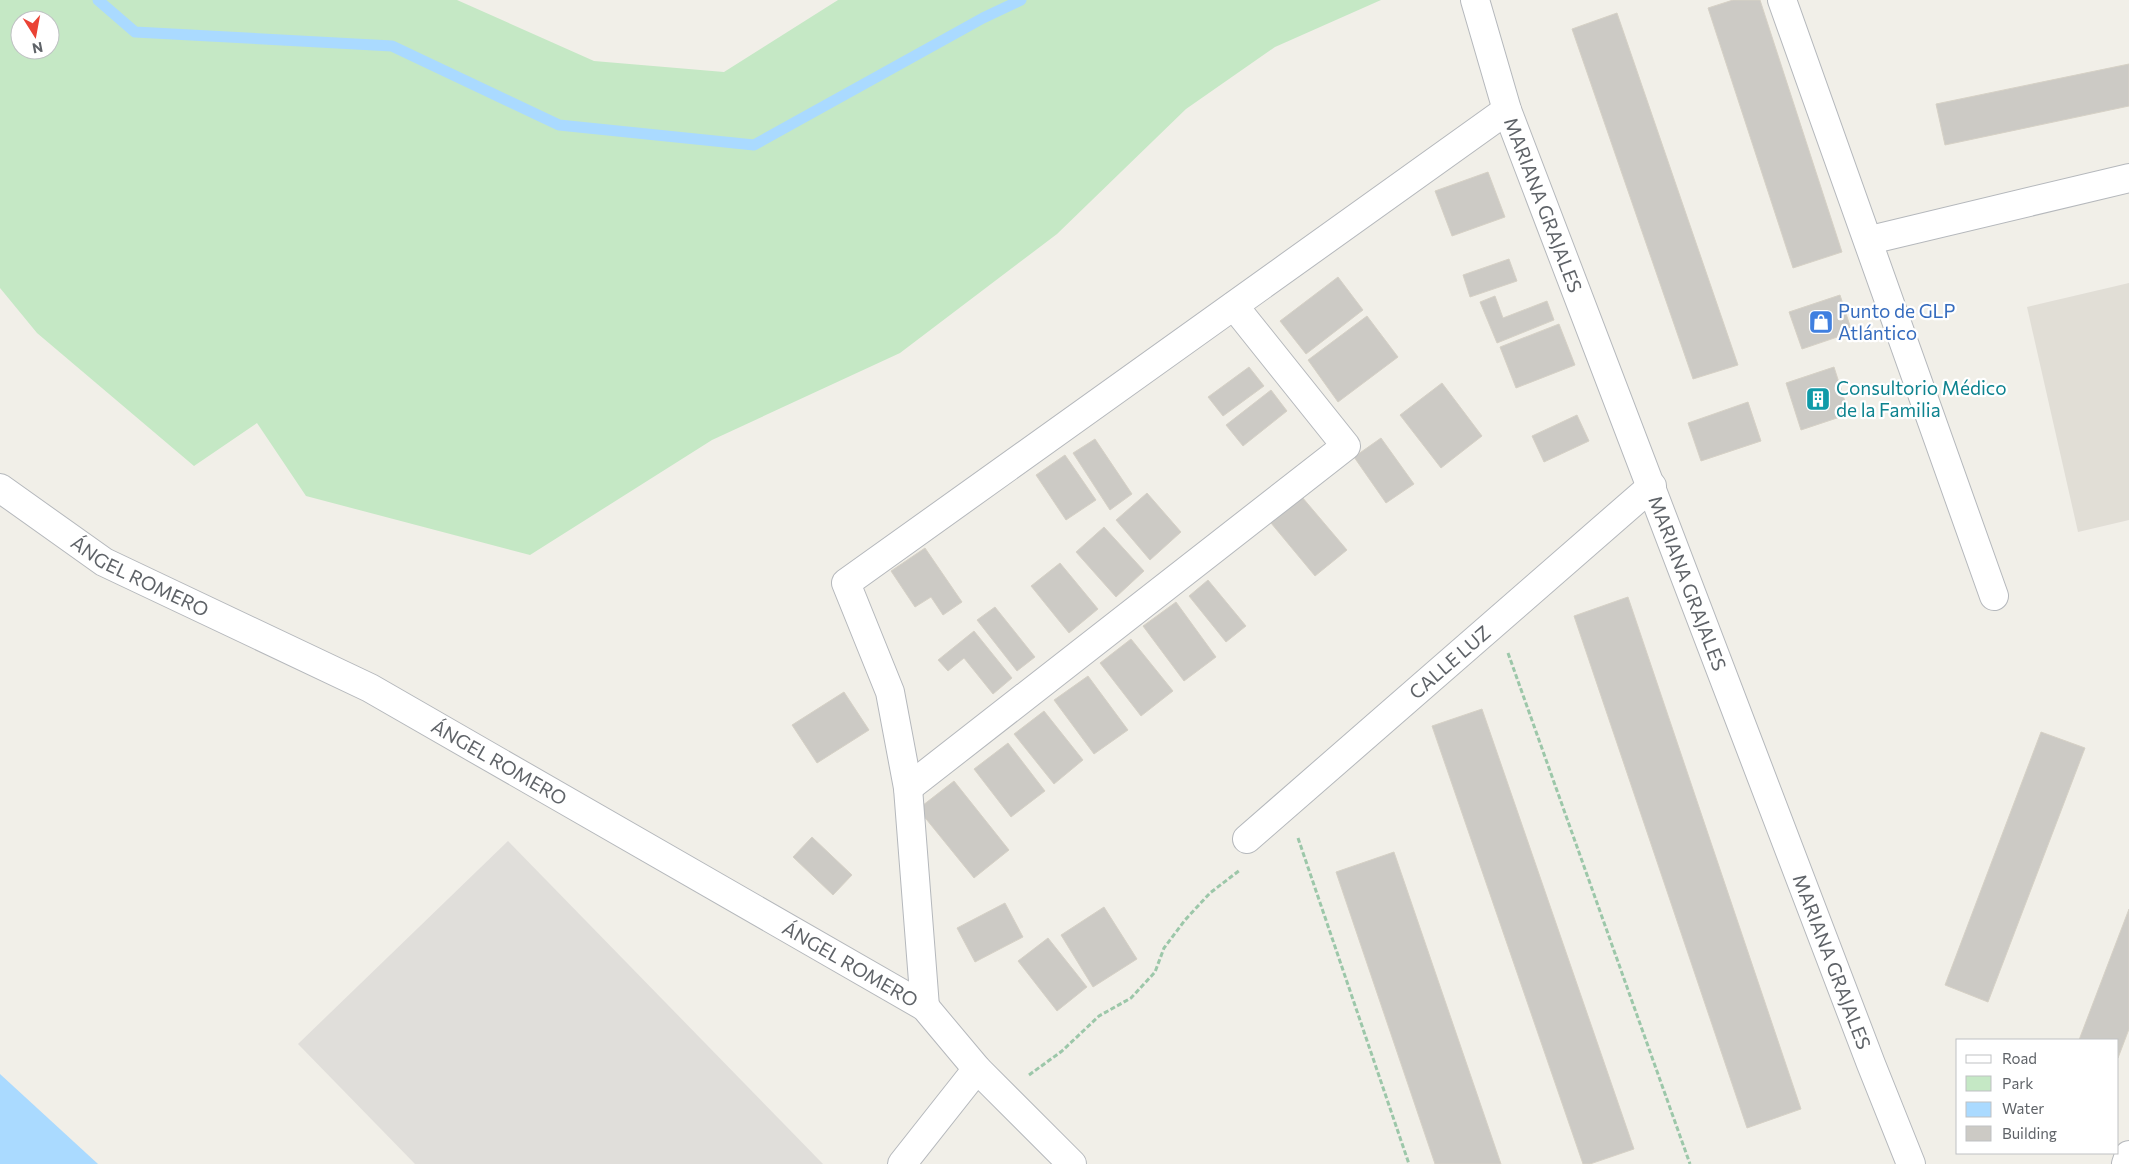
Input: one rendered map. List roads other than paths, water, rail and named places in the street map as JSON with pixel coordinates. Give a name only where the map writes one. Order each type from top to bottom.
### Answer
[{"type":"street","name":"MARIANA GRAJALES","points":[[1475,0],[1507,110],[1871,1064],[1911,1164]]},
{"type":"street","points":[[1782,0],[1870,240],[1994,596]]},
{"type":"street","points":[[925,1007],[908,788],[890,692],[846,583],[1507,110]]},
{"type":"street","points":[[1870,240],[2129,178]]},
{"type":"street","points":[[908,788],[1346,446],[1234,306]]},
{"type":"street","name":"CALLE LUZ","points":[[1246,839],[1652,486]]},
{"type":"street","name":"ÁNGEL ROMERO","points":[[0,488],[104,562],[370,688],[925,1007],[977,1069],[1072,1164]]},
{"type":"street","points":[[902,1164],[977,1069]]},
{"type":"street","points":[[2126,1164],[2129,1155]]},
{"type":"water","points":[[0,1074],[98,1164],[0,1164]]},
{"type":"waterway","points":[[98,0],[135,32],[392,46],[559,125],[754,145],[983,18],[1021,0]]},
{"type":"place","name":"Punto de GLP Atlántico","points":[[1821,322]]},
{"type":"place","name":"Consultorio Médico de la Familia","points":[[1818,399]]}]
